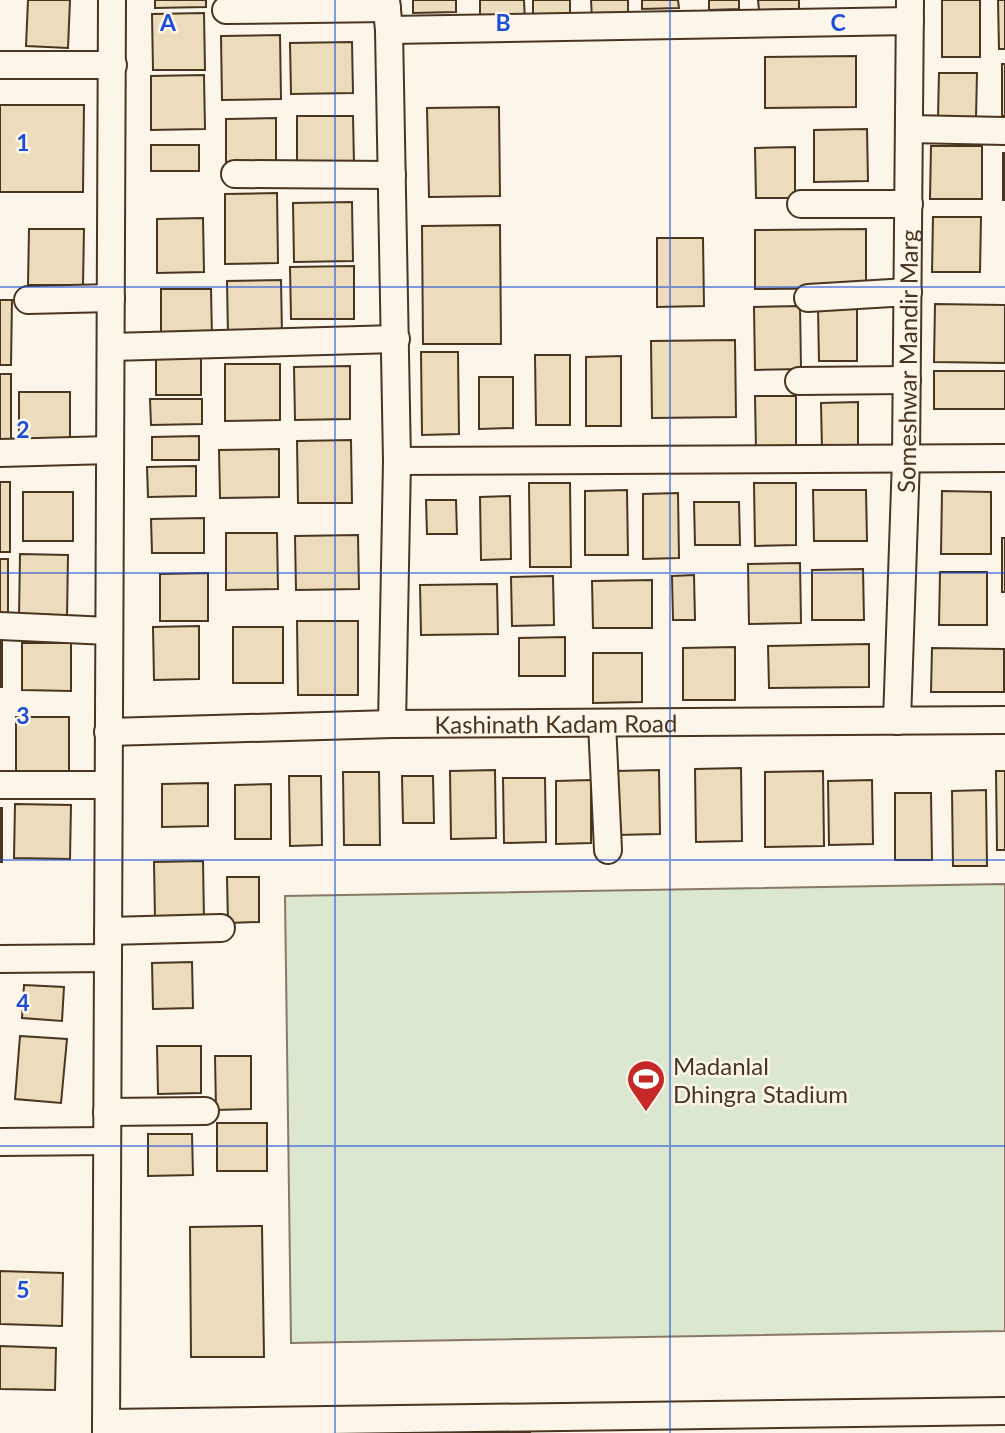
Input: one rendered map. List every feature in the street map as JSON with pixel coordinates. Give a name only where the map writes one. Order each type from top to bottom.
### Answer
[{"type":"street","points":[[112,0],[106,1428],[1005,1411]]},
{"type":"street","points":[[226,10],[388,13],[910,10]]},
{"type":"street","name":"Someshwar Mandir Marg","points":[[897,721],[906,459],[910,10]]},
{"type":"street","points":[[388,13],[397,461],[392,724]]},
{"type":"street","points":[[0,65],[113,65]]},
{"type":"street","points":[[909,129],[1005,131]]},
{"type":"street","points":[[236,174],[392,176]]},
{"type":"street","points":[[801,204],[909,204]]},
{"type":"street","points":[[808,298],[908,292]]},
{"type":"street","points":[[28,300],[111,298]]},
{"type":"street","points":[[111,347],[396,339]]},
{"type":"street","points":[[799,381],[907,380]]},
{"type":"street","points":[[0,453],[110,450]]},
{"type":"street","points":[[397,461],[1005,458]]},
{"type":"street","points":[[0,626],[109,631]]},
{"type":"street","name":"Kashinath Kadam Road","points":[[108,732],[392,724],[1005,720]]},
{"type":"street","points":[[602,723],[608,850]]},
{"type":"street","points":[[0,785],[108,785]]},
{"type":"street","points":[[108,931],[220,929]]},
{"type":"street","points":[[0,959],[108,958]]},
{"type":"street","points":[[107,1112],[205,1111]]},
{"type":"street","points":[[0,1142],[107,1141]]},
{"type":"green space","name":"Madanlal Dhingra Stadium","points":[[1005,884],[1005,1331],[291,1343],[285,896]]},
{"type":"building","points":[[28,0],[70,0],[68,48],[26,46]]},
{"type":"building","points":[[155,0],[206,0],[206,7],[155,8]]},
{"type":"building","points":[[413,0],[456,0],[456,12],[413,13]]},
{"type":"building","points":[[480,0],[524,0],[525,22],[480,22]]},
{"type":"building","points":[[533,0],[570,0],[570,22],[533,22]]},
{"type":"building","points":[[591,0],[628,0],[628,19],[592,19]]},
{"type":"building","points":[[642,0],[678,0],[679,8],[642,9]]},
{"type":"building","points":[[709,0],[739,0],[739,9],[709,10]]},
{"type":"building","points":[[758,0],[799,0],[799,9],[759,10]]},
{"type":"building","points":[[942,0],[980,0],[980,57],[942,57]]},
{"type":"building","points":[[998,0],[1005,0],[1005,49],[999,49]]},
{"type":"building","points":[[204,13],[205,70],[153,70],[152,14]]},
{"type":"building","points":[[280,35],[281,99],[222,100],[221,36]]},
{"type":"building","points":[[352,42],[353,93],[291,94],[290,43]]},
{"type":"building","points":[[856,56],[856,107],[765,108],[765,57]]},
{"type":"building","points":[[1002,64],[1005,64],[1005,116],[1002,116]]},
{"type":"building","points":[[939,73],[977,73],[976,118],[938,118]]},
{"type":"building","points":[[204,75],[205,129],[151,130],[151,76]]},
{"type":"building","points":[[0,105],[84,105],[83,192],[0,192]]},
{"type":"building","points":[[499,107],[500,196],[429,197],[427,108]]},
{"type":"building","points":[[297,116],[353,116],[354,164],[297,165]]},
{"type":"building","points":[[276,118],[276,161],[226,162],[226,119]]},
{"type":"building","points":[[867,129],[868,181],[814,182],[814,130]]},
{"type":"building","points":[[151,145],[199,145],[199,171],[151,171]]},
{"type":"building","points":[[931,146],[982,146],[982,199],[930,199]]},
{"type":"building","points":[[795,147],[795,198],[756,198],[755,148]]},
{"type":"building","points":[[1005,153],[1005,200],[1003,200]]},
{"type":"building","points":[[277,193],[278,263],[225,264],[225,194]]},
{"type":"building","points":[[352,202],[353,261],[294,262],[293,203]]},
{"type":"building","points":[[933,217],[981,217],[980,272],[932,272]]},
{"type":"building","points":[[203,218],[204,272],[157,273],[157,219]]},
{"type":"building","points":[[500,225],[501,344],[423,344],[422,226]]},
{"type":"building","points":[[29,229],[84,229],[83,285],[28,285]]},
{"type":"building","points":[[866,229],[866,288],[755,289],[755,230]]},
{"type":"building","points":[[657,238],[703,238],[704,306],[657,307]]},
{"type":"building","points":[[354,266],[354,319],[291,319],[290,267]]},
{"type":"building","points":[[281,280],[282,334],[228,335],[227,281]]},
{"type":"building","points":[[161,289],[211,289],[212,338],[161,338]]},
{"type":"building","points":[[0,300],[12,300],[11,365],[0,365]]},
{"type":"building","points":[[935,304],[1005,305],[1005,363],[934,362]]},
{"type":"building","points":[[800,306],[801,369],[755,370],[754,307]]},
{"type":"building","points":[[857,306],[857,361],[819,361],[818,307]]},
{"type":"building","points":[[735,340],[736,417],[652,418],[651,341]]},
{"type":"building","points":[[156,348],[201,348],[201,395],[156,395]]},
{"type":"building","points":[[421,352],[458,352],[459,434],[422,435]]},
{"type":"building","points":[[535,355],[570,355],[570,425],[536,425]]},
{"type":"building","points":[[621,356],[621,426],[586,426],[586,357]]},
{"type":"building","points":[[225,364],[280,364],[280,420],[225,421]]},
{"type":"building","points":[[350,366],[350,419],[295,420],[294,367]]},
{"type":"building","points":[[934,371],[1005,371],[1005,409],[934,409]]},
{"type":"building","points":[[0,374],[11,374],[11,440],[0,440]]},
{"type":"building","points":[[479,377],[513,377],[513,428],[479,429]]},
{"type":"building","points":[[19,392],[70,392],[70,440],[19,439]]},
{"type":"building","points":[[755,396],[796,396],[796,450],[756,450]]},
{"type":"building","points":[[150,399],[202,399],[202,424],[151,425]]},
{"type":"building","points":[[858,402],[858,450],[822,450],[821,403]]},
{"type":"building","points":[[199,436],[199,460],[152,460],[152,437]]},
{"type":"building","points":[[351,440],[352,503],[298,503],[297,441]]},
{"type":"building","points":[[279,449],[279,497],[220,498],[219,450]]},
{"type":"building","points":[[196,466],[196,496],[148,497],[147,467]]},
{"type":"building","points":[[0,482],[10,482],[10,552],[0,552]]},
{"type":"building","points":[[529,483],[570,483],[571,567],[530,567]]},
{"type":"building","points":[[754,483],[796,483],[796,545],[755,546]]},
{"type":"building","points":[[627,490],[628,555],[585,555],[585,491]]},
{"type":"building","points":[[813,490],[866,490],[867,541],[814,541]]},
{"type":"building","points":[[942,491],[991,492],[991,554],[941,554]]},
{"type":"building","points":[[23,492],[73,492],[73,541],[23,541]]},
{"type":"building","points":[[678,493],[679,558],[643,559],[643,494]]},
{"type":"building","points":[[510,496],[511,559],[481,560],[480,497]]},
{"type":"building","points":[[426,500],[456,500],[457,534],[427,534]]},
{"type":"building","points":[[694,502],[739,502],[740,545],[695,545]]},
{"type":"building","points":[[204,518],[204,553],[152,553],[151,519]]},
{"type":"building","points":[[226,533],[277,533],[278,589],[226,590]]},
{"type":"building","points":[[358,535],[359,589],[296,590],[295,536]]},
{"type":"building","points":[[1002,538],[1005,538],[1005,592],[1002,592]]},
{"type":"building","points":[[20,554],[68,555],[67,618],[19,618]]},
{"type":"building","points":[[0,559],[8,559],[8,616],[0,616]]},
{"type":"building","points":[[800,563],[801,623],[749,624],[748,564]]},
{"type":"building","points":[[863,569],[864,620],[812,620],[812,570]]},
{"type":"building","points":[[940,572],[987,572],[987,625],[939,625]]},
{"type":"building","points":[[208,573],[208,621],[160,621],[160,574]]},
{"type":"building","points":[[694,575],[695,620],[673,620],[672,576]]},
{"type":"building","points":[[553,576],[554,625],[512,626],[511,577]]},
{"type":"building","points":[[652,580],[652,628],[593,628],[592,581]]},
{"type":"building","points":[[497,584],[498,634],[421,635],[420,585]]},
{"type":"building","points":[[297,621],[358,621],[358,695],[298,695]]},
{"type":"building","points":[[199,626],[199,679],[154,680],[153,627]]},
{"type":"building","points":[[233,627],[283,627],[283,683],[233,683]]},
{"type":"building","points":[[2,636],[2,687],[0,687]]},
{"type":"building","points":[[565,637],[565,676],[519,676],[519,638]]},
{"type":"building","points":[[22,643],[71,643],[71,691],[22,690]]},
{"type":"building","points":[[869,644],[869,687],[769,688],[768,646]]},
{"type":"building","points":[[735,647],[735,700],[683,700],[683,648]]},
{"type":"building","points":[[932,648],[1004,649],[1004,692],[931,692]]},
{"type":"building","points":[[593,653],[642,653],[642,702],[593,703]]},
{"type":"building","points":[[16,717],[69,717],[69,771],[16,771]]},
{"type":"building","points":[[741,768],[742,841],[696,842],[695,769]]},
{"type":"building","points":[[495,770],[496,838],[451,839],[450,771]]},
{"type":"building","points":[[659,770],[660,834],[617,835],[616,771]]},
{"type":"building","points":[[823,771],[824,846],[765,847],[765,772]]},
{"type":"building","points":[[996,771],[1005,771],[1005,850],[997,850]]},
{"type":"building","points":[[343,772],[379,772],[380,845],[344,845]]},
{"type":"building","points":[[289,776],[321,776],[322,845],[290,846]]},
{"type":"building","points":[[402,776],[433,776],[434,823],[403,823]]},
{"type":"building","points":[[503,778],[545,778],[546,842],[504,843]]},
{"type":"building","points":[[591,780],[591,843],[556,844],[556,781]]},
{"type":"building","points":[[872,780],[873,844],[829,845],[828,781]]},
{"type":"building","points":[[208,783],[208,826],[162,827],[162,784]]},
{"type":"building","points":[[271,784],[271,839],[235,839],[235,785]]},
{"type":"building","points":[[986,790],[987,866],[953,866],[952,791]]},
{"type":"building","points":[[895,793],[931,793],[932,860],[895,860]]},
{"type":"building","points":[[15,804],[71,805],[70,859],[14,858]]},
{"type":"building","points":[[2,808],[2,862],[0,862]]},
{"type":"building","points":[[203,861],[204,920],[155,920],[154,862]]},
{"type":"building","points":[[227,877],[259,877],[259,922],[228,923]]},
{"type":"building","points":[[192,962],[193,1008],[153,1009],[152,963]]},
{"type":"building","points":[[24,985],[64,987],[62,1021],[22,1018]]},
{"type":"building","points":[[20,1036],[67,1039],[61,1103],[15,1099]]},
{"type":"building","points":[[157,1046],[201,1046],[201,1093],[158,1094]]},
{"type":"building","points":[[215,1056],[251,1056],[251,1109],[216,1110]]},
{"type":"building","points":[[217,1123],[267,1123],[267,1171],[217,1171]]},
{"type":"building","points":[[148,1134],[192,1134],[193,1175],[148,1176]]},
{"type":"building","points":[[262,1226],[264,1357],[191,1357],[190,1227]]},
{"type":"building","points":[[0,1271],[63,1273],[62,1326],[0,1324]]},
{"type":"building","points":[[0,1346],[56,1348],[55,1390],[0,1389]]},
{"type":"building","points":[[483,1425],[530,1425],[530,1433],[483,1433]]},
{"type":"place","name":"Madanlal Dhingra Stadium","points":[[646,1113]]}]
